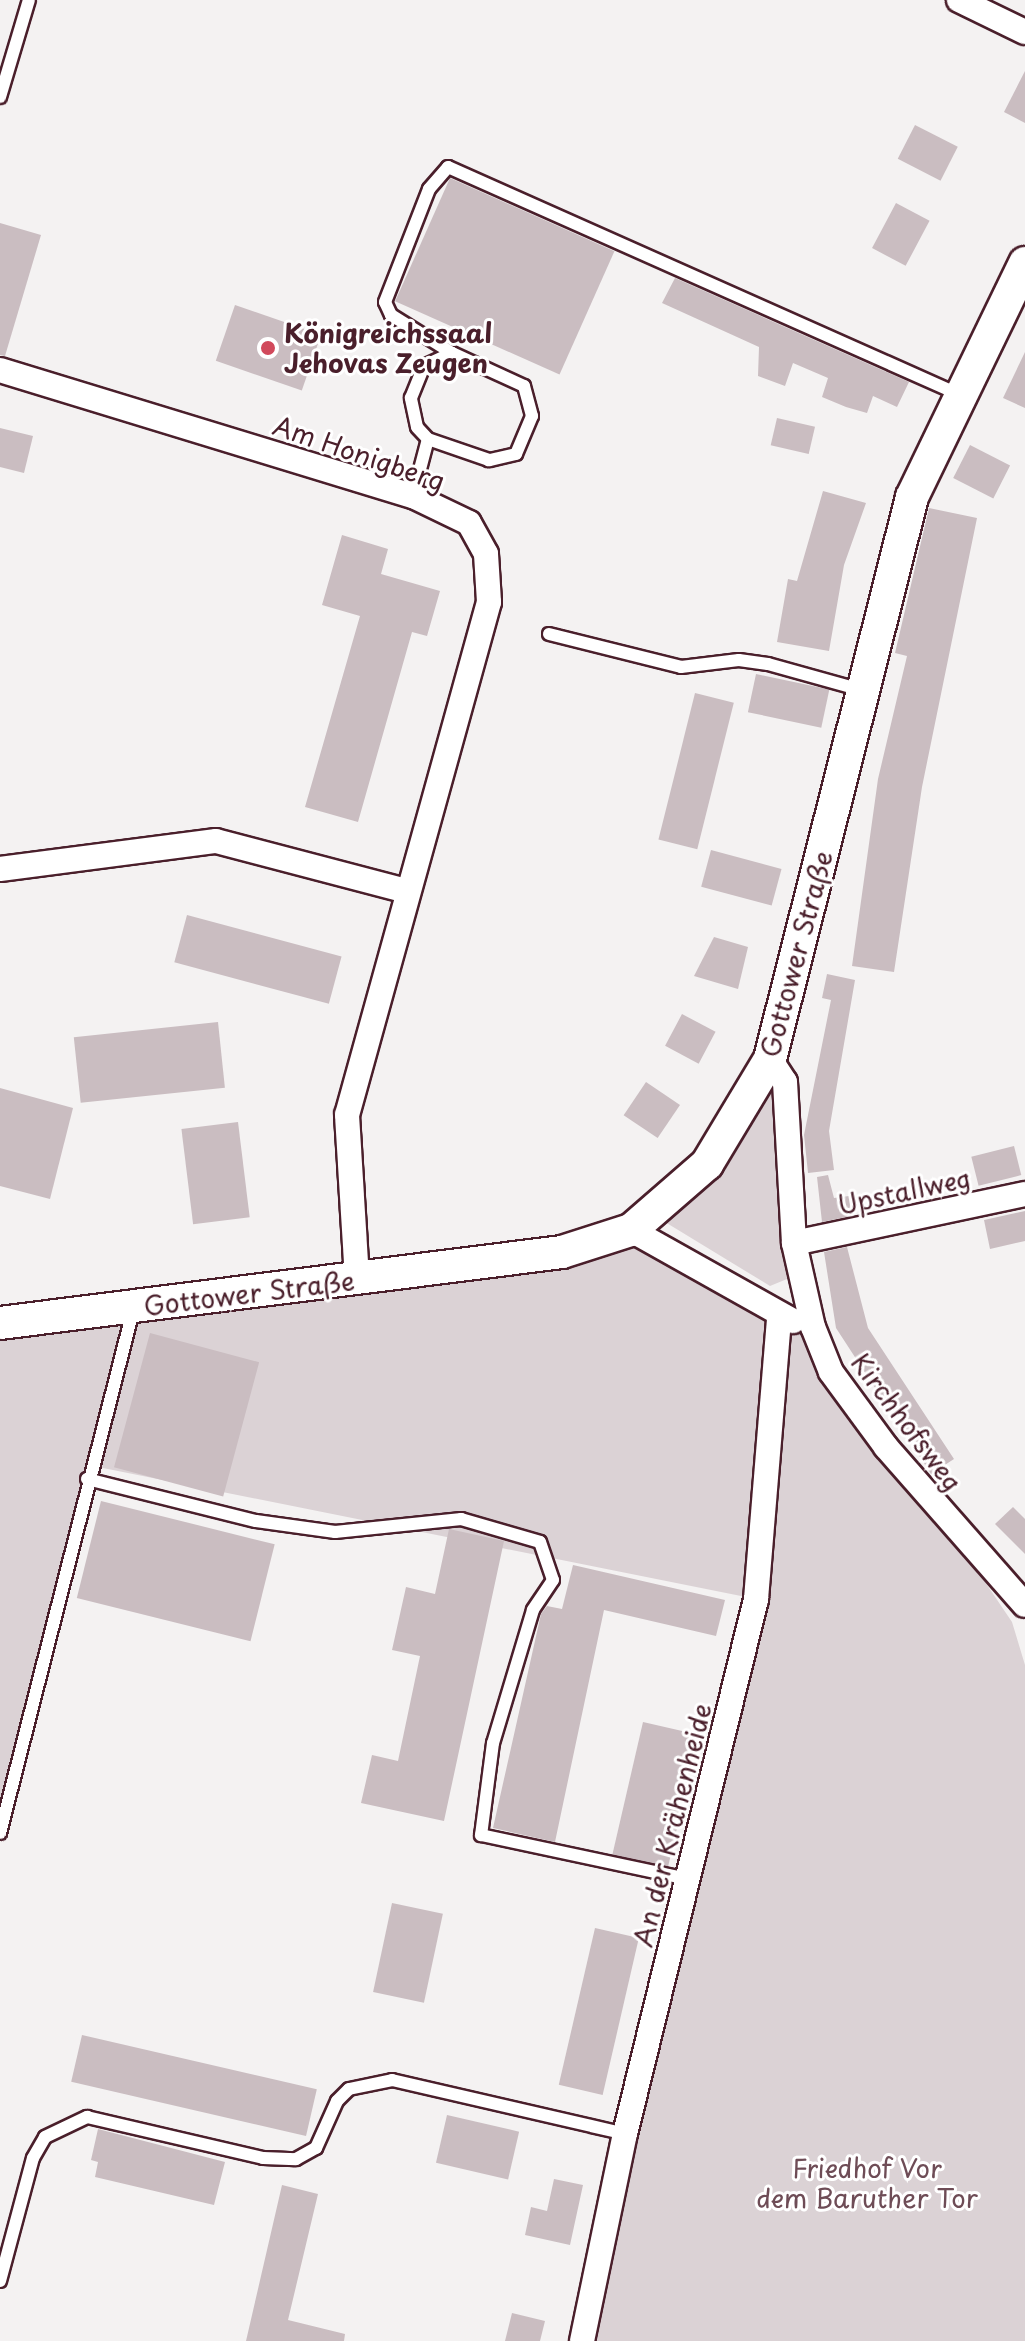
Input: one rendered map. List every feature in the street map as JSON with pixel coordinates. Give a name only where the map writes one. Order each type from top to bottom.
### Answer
[{"type":"street","points":[[959,0],[1025,32]]},
{"type":"street","name":"Gottower Straße","points":[[0,1323],[562,1252],[631,1230],[707,1164],[770,1059],[912,497],[1025,263]]},
{"type":"street","name":"Am Honigberg","points":[[0,370],[413,496],[469,523],[486,554],[489,602],[406,891],[347,1115],[357,1278]]},
{"type":"street","points":[[0,869],[216,841],[406,891]]},
{"type":"street","name":"Kirchhofsweg","points":[[770,1059],[785,1082],[794,1243],[813,1327],[831,1372],[886,1447],[1025,1605]]},
{"type":"street","name":"Upstallweg","points":[[794,1243],[1025,1194]]},
{"type":"street","points":[[631,1230],[779,1317],[813,1327]]},
{"type":"street","name":"An der Krähenheide","points":[[582,2341],[625,2134],[756,1599],[779,1317]]},
{"type":"lane","points":[[0,97],[29,0]]},
{"type":"lane","points":[[452,353],[424,366],[411,398],[417,427],[428,439],[489,460],[505,458],[522,446],[532,416],[518,380],[452,353],[391,315],[385,302],[429,189],[448,167],[961,395]]},
{"type":"lane","points":[[413,496],[428,439]]},
{"type":"lane","points":[[549,634],[681,667],[739,660],[768,664],[864,691]]},
{"type":"lane","points":[[0,1833],[81,1527],[87,1479],[134,1307]]},
{"type":"lane","points":[[87,1479],[319,1530],[461,1519],[540,1542],[549,1555],[553,1580],[533,1610],[493,1743],[481,1835],[688,1879]]},
{"type":"lane","points":[[0,2281],[33,2158],[45,2137],[87,2117],[263,2158],[296,2159],[316,2148],[337,2101],[349,2089],[392,2080],[625,2134]]},
{"type":"green space","points":[[777,1091],[787,1279],[770,1286],[665,1222],[721,1169],[763,1097]]},
{"type":"green space","name":"Friedhof Vor dem Baruther Tor","points":[[631,1230],[813,1327],[1012,1622],[1025,1665],[1025,2341],[582,2341],[756,1599],[93,1466],[0,1821],[0,1323]]},
{"type":"building","points":[[1025,71],[1025,123],[1004,112]]},
{"type":"building","points":[[915,125],[958,147],[941,181],[898,159]]},
{"type":"building","points":[[450,178],[614,251],[560,375],[395,301]]},
{"type":"building","points":[[896,203],[930,221],[906,266],[872,248]]},
{"type":"building","points":[[0,223],[41,235],[5,356],[0,355]]},
{"type":"building","points":[[675,278],[909,382],[897,407],[873,396],[867,413],[822,397],[828,378],[793,363],[785,386],[758,376],[759,347],[662,303]]},
{"type":"building","name":"Königreichssaal Jehovas Zeugen","points":[[235,305],[321,335],[302,390],[216,361]]},
{"type":"building","points":[[1025,352],[1025,408],[1003,398]]},
{"type":"building","points":[[777,418],[815,427],[809,454],[771,445]]},
{"type":"building","points":[[0,428],[33,436],[24,473],[0,467]]},
{"type":"building","points":[[970,445],[1010,465],[993,498],[953,478]]},
{"type":"building","points":[[823,491],[866,503],[844,565],[829,651],[777,642],[788,579],[797,581]]},
{"type":"building","points":[[929,508],[977,518],[922,787],[894,972],[852,966],[878,779],[907,656],[895,653]]},
{"type":"building","points":[[342,535],[388,549],[381,574],[440,591],[427,636],[412,632],[358,822],[305,807],[360,616],[322,605]]},
{"type":"building","points":[[756,674],[829,690],[821,728],[748,712]]},
{"type":"building","points":[[695,693],[734,703],[697,849],[658,840]]},
{"type":"building","points":[[711,850],[782,869],[772,906],[701,887]]},
{"type":"building","points":[[187,915],[342,956],[329,1004],[174,962]]},
{"type":"building","points":[[714,937],[748,947],[738,989],[694,976]]},
{"type":"building","points":[[827,974],[855,980],[829,1131],[834,1170],[808,1173],[804,1135],[831,1000],[822,998]]},
{"type":"building","points":[[682,1014],[716,1032],[699,1064],[665,1046]]},
{"type":"building","points":[[218,1022],[225,1088],[81,1103],[74,1037]]},
{"type":"building","points":[[646,1082],[680,1105],[658,1138],[624,1115]]},
{"type":"building","points":[[0,1088],[73,1108],[50,1199],[0,1186]]},
{"type":"building","points":[[238,1122],[250,1217],[193,1224],[181,1129]]},
{"type":"building","points":[[1014,1146],[1021,1175],[979,1186],[971,1157]]},
{"type":"building","points":[[828,1175],[834,1198],[849,1196],[851,1216],[822,1222],[817,1177]]},
{"type":"building","points":[[1025,1211],[1025,1241],[990,1249],[984,1220]]},
{"type":"building","points":[[847,1247],[868,1328],[954,1459],[931,1474],[836,1328],[824,1252]]},
{"type":"building","points":[[150,1333],[259,1362],[223,1497],[114,1467]]},
{"type":"building","points":[[101,1501],[275,1544],[250,1641],[77,1598]]},
{"type":"building","points":[[1013,1507],[1025,1519],[1025,1554],[995,1524]]},
{"type":"building","points":[[449,1529],[504,1541],[444,1821],[361,1803],[372,1755],[398,1761],[420,1656],[392,1650],[406,1587],[435,1594]]},
{"type":"building","points":[[573,1565],[725,1600],[716,1636],[604,1610],[555,1842],[493,1828],[541,1614],[547,1606],[562,1609]]},
{"type":"building","points":[[643,1722],[699,1735],[668,1867],[612,1855]]},
{"type":"building","points":[[392,1903],[443,1914],[424,2003],[373,1992]]},
{"type":"building","points":[[595,1928],[639,1938],[603,2095],[559,2085]]},
{"type":"building","points":[[82,2035],[317,2089],[306,2136],[71,2082]]},
{"type":"building","points":[[447,2115],[519,2132],[508,2179],[436,2163]]},
{"type":"building","points":[[98,2129],[225,2162],[214,2205],[95,2177],[98,2162],[91,2160]]},
{"type":"building","points":[[554,2179],[583,2185],[570,2245],[525,2235],[531,2207],[547,2211]]},
{"type":"building","points":[[282,2185],[318,2194],[288,2320],[345,2334],[344,2341],[246,2341]]},
{"type":"building","points":[[512,2313],[545,2321],[540,2341],[505,2341]]},
{"type":"place","name":"Königreichssaal Jehovas Zeugen","points":[[268,348]]}]
